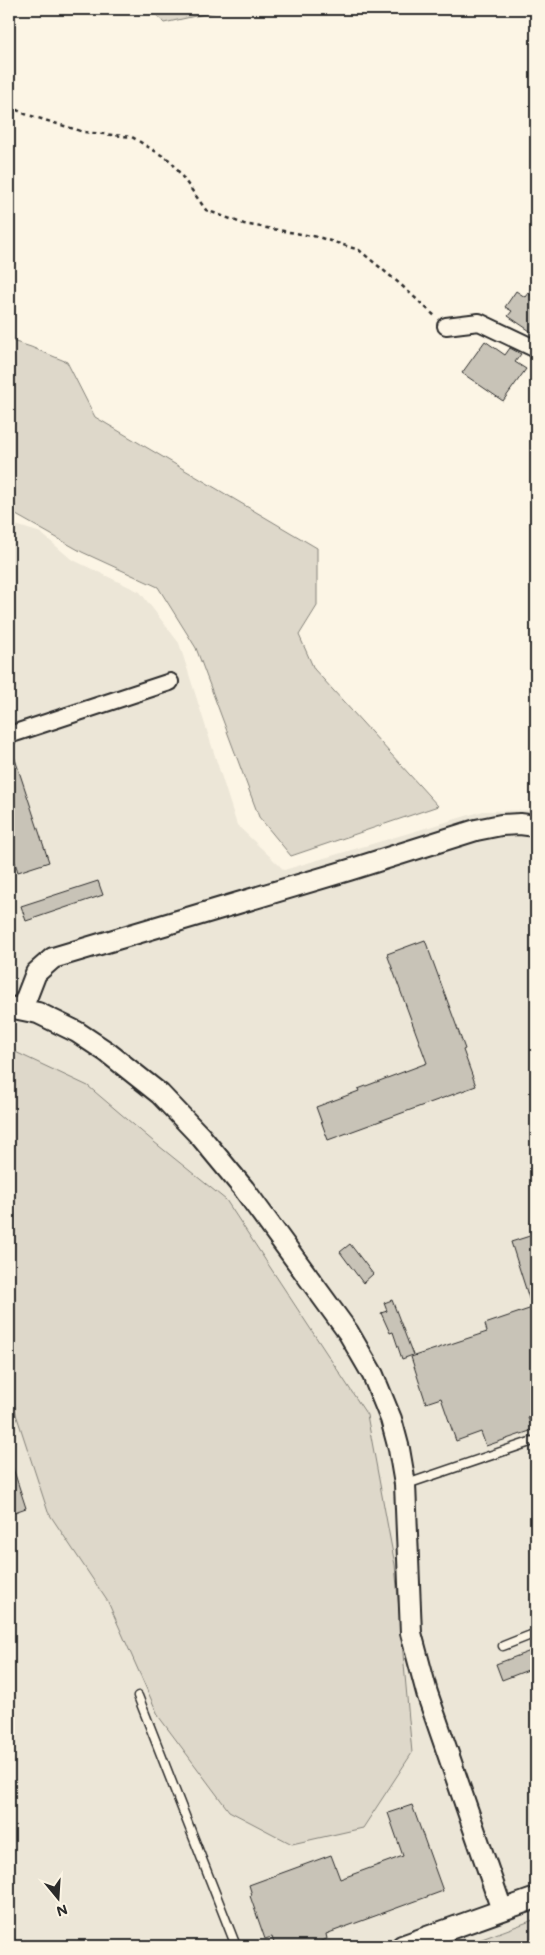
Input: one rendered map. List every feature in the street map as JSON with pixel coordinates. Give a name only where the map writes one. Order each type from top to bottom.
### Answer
[{"type":"street","points":[[446,326],[479,322],[536,350]]},
{"type":"street","points":[[9,735],[170,682]]},
{"type":"street","points":[[502,1910],[427,1693],[411,1633],[405,1484],[399,1449],[391,1420],[373,1375],[348,1332],[244,1189],[201,1137],[152,1088],[107,1052],[77,1032],[52,1019],[16,1008],[36,973],[53,958],[359,867],[476,830],[501,825],[520,824],[536,826]]},
{"type":"street","points":[[402,1946],[536,1898]]},
{"type":"lane","points":[[405,1484],[536,1440]]},
{"type":"lane","points":[[503,1646],[536,1633]]},
{"type":"lane","points":[[138,1696],[236,1946]]},
{"type":"path","points":[[9,106],[26,114],[84,132],[132,137],[171,161],[206,210],[244,224],[318,237],[359,250],[446,326]]},
{"type":"path","points":[[464,1939],[471,1946]]},
{"type":"shaded area","points":[[151,9],[227,9],[164,23]]},
{"type":"shaded area","points":[[9,340],[67,362],[95,417],[317,548],[317,606],[299,635],[314,669],[438,806],[291,856],[259,817],[196,648],[158,587],[82,552],[9,511]]},
{"type":"shaded area","points":[[9,523],[41,533],[71,559],[140,592],[179,643],[237,825],[284,870],[483,811],[536,810],[536,1946],[9,1946]]},
{"type":"shaded area","points":[[9,1049],[88,1086],[226,1200],[367,1415],[395,1565],[412,1753],[363,1828],[292,1844],[229,1811],[159,1717],[108,1602],[48,1512],[16,1414],[9,1375]]},
{"type":"shaded area","points":[[536,1919],[536,1946],[463,1946]]},
{"type":"building","points":[[516,291],[525,297],[528,293],[536,299],[536,335],[508,316],[512,311],[505,307]]},
{"type":"building","points":[[485,341],[505,355],[510,348],[521,354],[515,362],[526,369],[503,401],[462,373]]},
{"type":"building","points":[[9,747],[11,747],[49,862],[18,872],[9,844]]},
{"type":"building","points":[[98,881],[103,895],[26,921],[21,906]]},
{"type":"building","points":[[425,940],[465,1049],[463,1050],[476,1086],[328,1140],[316,1107],[427,1063],[387,954]]},
{"type":"building","points":[[536,1234],[536,1415],[528,1418],[533,1430],[486,1446],[481,1432],[456,1441],[441,1398],[426,1403],[411,1357],[487,1332],[485,1324],[532,1308],[511,1242]]},
{"type":"building","points":[[350,1244],[373,1274],[363,1283],[340,1252]]},
{"type":"building","points":[[392,1300],[413,1355],[402,1359],[393,1332],[390,1333],[381,1313],[387,1311],[384,1303]]},
{"type":"building","points":[[9,1462],[11,1462],[26,1508],[9,1514]]},
{"type":"building","points":[[536,1649],[536,1667],[502,1680],[496,1664]]},
{"type":"building","points":[[412,1805],[443,1891],[326,1934],[327,1939],[307,1946],[275,1946],[272,1937],[265,1939],[250,1896],[252,1895],[249,1885],[331,1855],[340,1879],[403,1856],[388,1813]]}]
